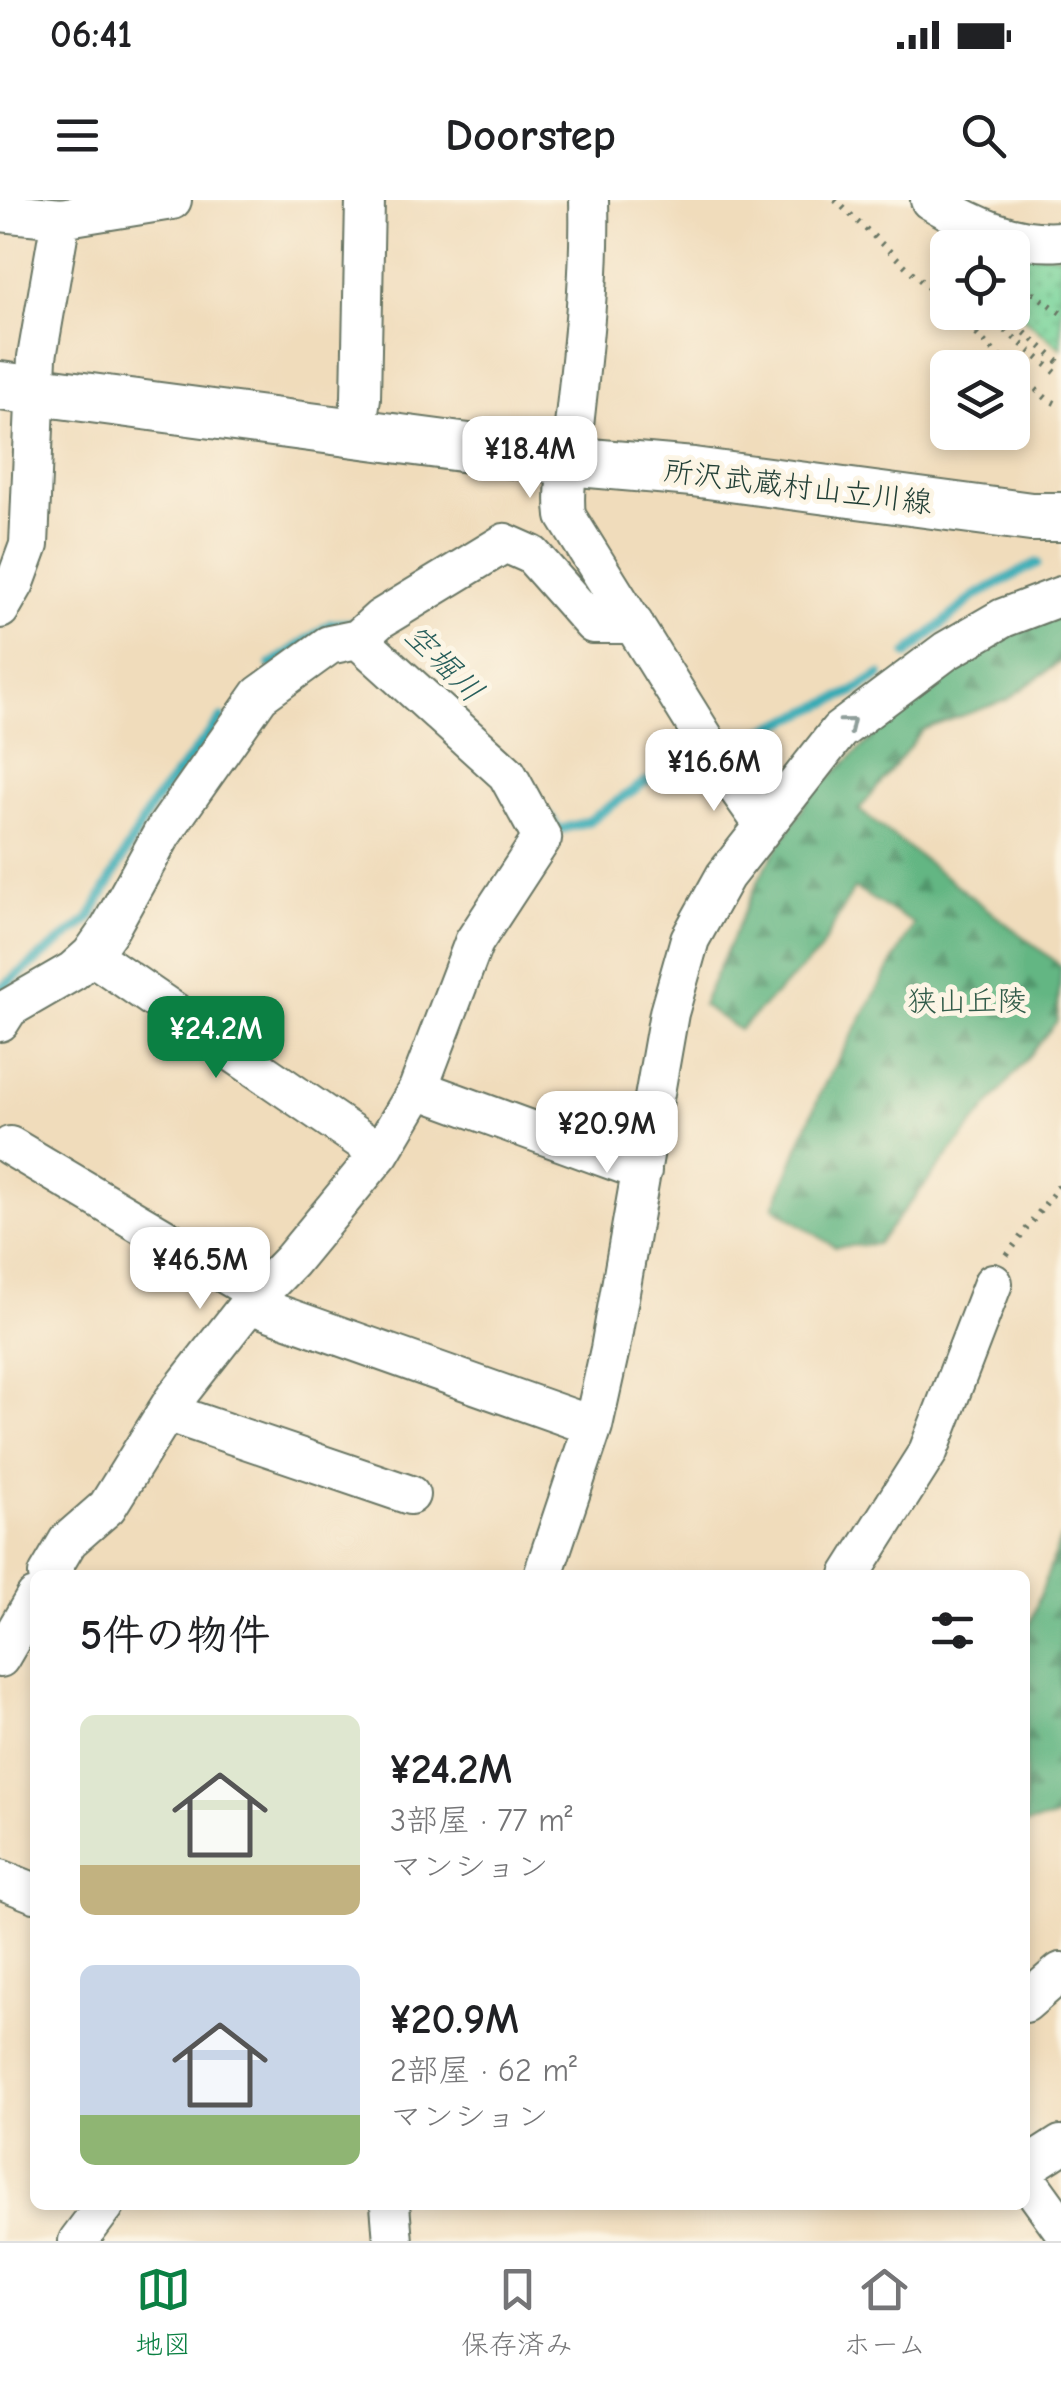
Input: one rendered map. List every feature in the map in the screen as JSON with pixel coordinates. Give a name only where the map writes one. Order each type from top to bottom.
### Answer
[{"type":"main road","name":"所沢武蔵村山立川線","points":[[18,388],[568,461],[694,472],[1031,517],[1061,517]]},
{"type":"street","points":[[0,212],[61,218],[172,200]]},
{"type":"street","points":[[356,431],[361,398],[365,200]]},
{"type":"street","points":[[589,200],[588,269],[575,422],[563,493],[566,516],[714,754],[763,824]]},
{"type":"street","points":[[930,200],[986,230],[1032,242],[1061,241]]},
{"type":"street","points":[[0,609],[16,584],[29,544],[18,388],[37,357],[61,218]]},
{"type":"street","points":[[0,1022],[9,1008],[73,971],[91,954],[110,928],[162,834],[260,695],[329,645],[369,629],[505,543],[532,555],[593,624],[634,624]]},
{"type":"street","points":[[545,1570],[593,1426],[669,1014],[690,938],[726,876],[763,824],[839,731],[946,651],[1003,618],[1061,596]]},
{"type":"street","points":[[51,1570],[68,1541],[107,1507],[166,1412],[254,1299],[291,1262],[380,1152],[418,1089],[474,942],[542,838],[507,774],[369,629]]},
{"type":"street","points":[[91,954],[380,1152]]},
{"type":"street","points":[[418,1089],[642,1171]]},
{"type":"street","points":[[10,1146],[254,1299],[593,1426]]},
{"type":"street","points":[[853,1570],[928,1452],[993,1283]]},
{"type":"street","points":[[166,1412],[410,1494]]},
{"type":"street","points":[[0,1658],[30,1607]]},
{"type":"street","points":[[0,1880],[30,1891]]},
{"type":"street","points":[[1030,1999],[1061,1972]]},
{"type":"street","points":[[1030,2165],[1061,2145]]},
{"type":"street","points":[[1030,2184],[1061,2227]]},
{"type":"street","points":[[78,2241],[101,2210]]},
{"type":"street","points":[[390,2210],[393,2241]]},
{"type":"path","points":[[835,200],[930,284]]},
{"type":"path","points":[[1030,290],[1061,313]]},
{"type":"path","points":[[1008,330],[1061,377]]},
{"type":"path","points":[[1024,330],[1059,359]]},
{"type":"path","points":[[974,332],[993,350]]},
{"type":"path","points":[[1030,384],[1061,406]]},
{"type":"path","points":[[993,1283],[995,1272],[1061,1183]]},
{"type":"green space","points":[[1030,253],[1061,255],[1061,348],[1030,323]]},
{"type":"green space","name":"狭山丘陵","points":[[1061,614],[1061,661],[1007,700],[924,729],[859,810],[1061,966],[1057,1021],[877,1244],[835,1247],[774,1207],[822,1089],[914,924],[854,888],[819,952],[739,1030],[702,1005],[762,873],[810,796],[922,691],[990,644]]},
{"type":"green space","points":[[1061,1537],[1061,1817],[1030,1823],[1030,1623]]},
{"type":"waterway","name":"空堀川","points":[[907,654],[975,596],[1037,563]]},
{"type":"waterway","name":"空堀川","points":[[271,665],[331,624],[350,623]]},
{"type":"waterway","name":"空堀川","points":[[550,817],[559,830],[589,821],[645,782],[855,691],[880,675]]},
{"type":"waterway","name":"空堀川","points":[[0,989],[89,919],[152,805],[222,718]]}]
